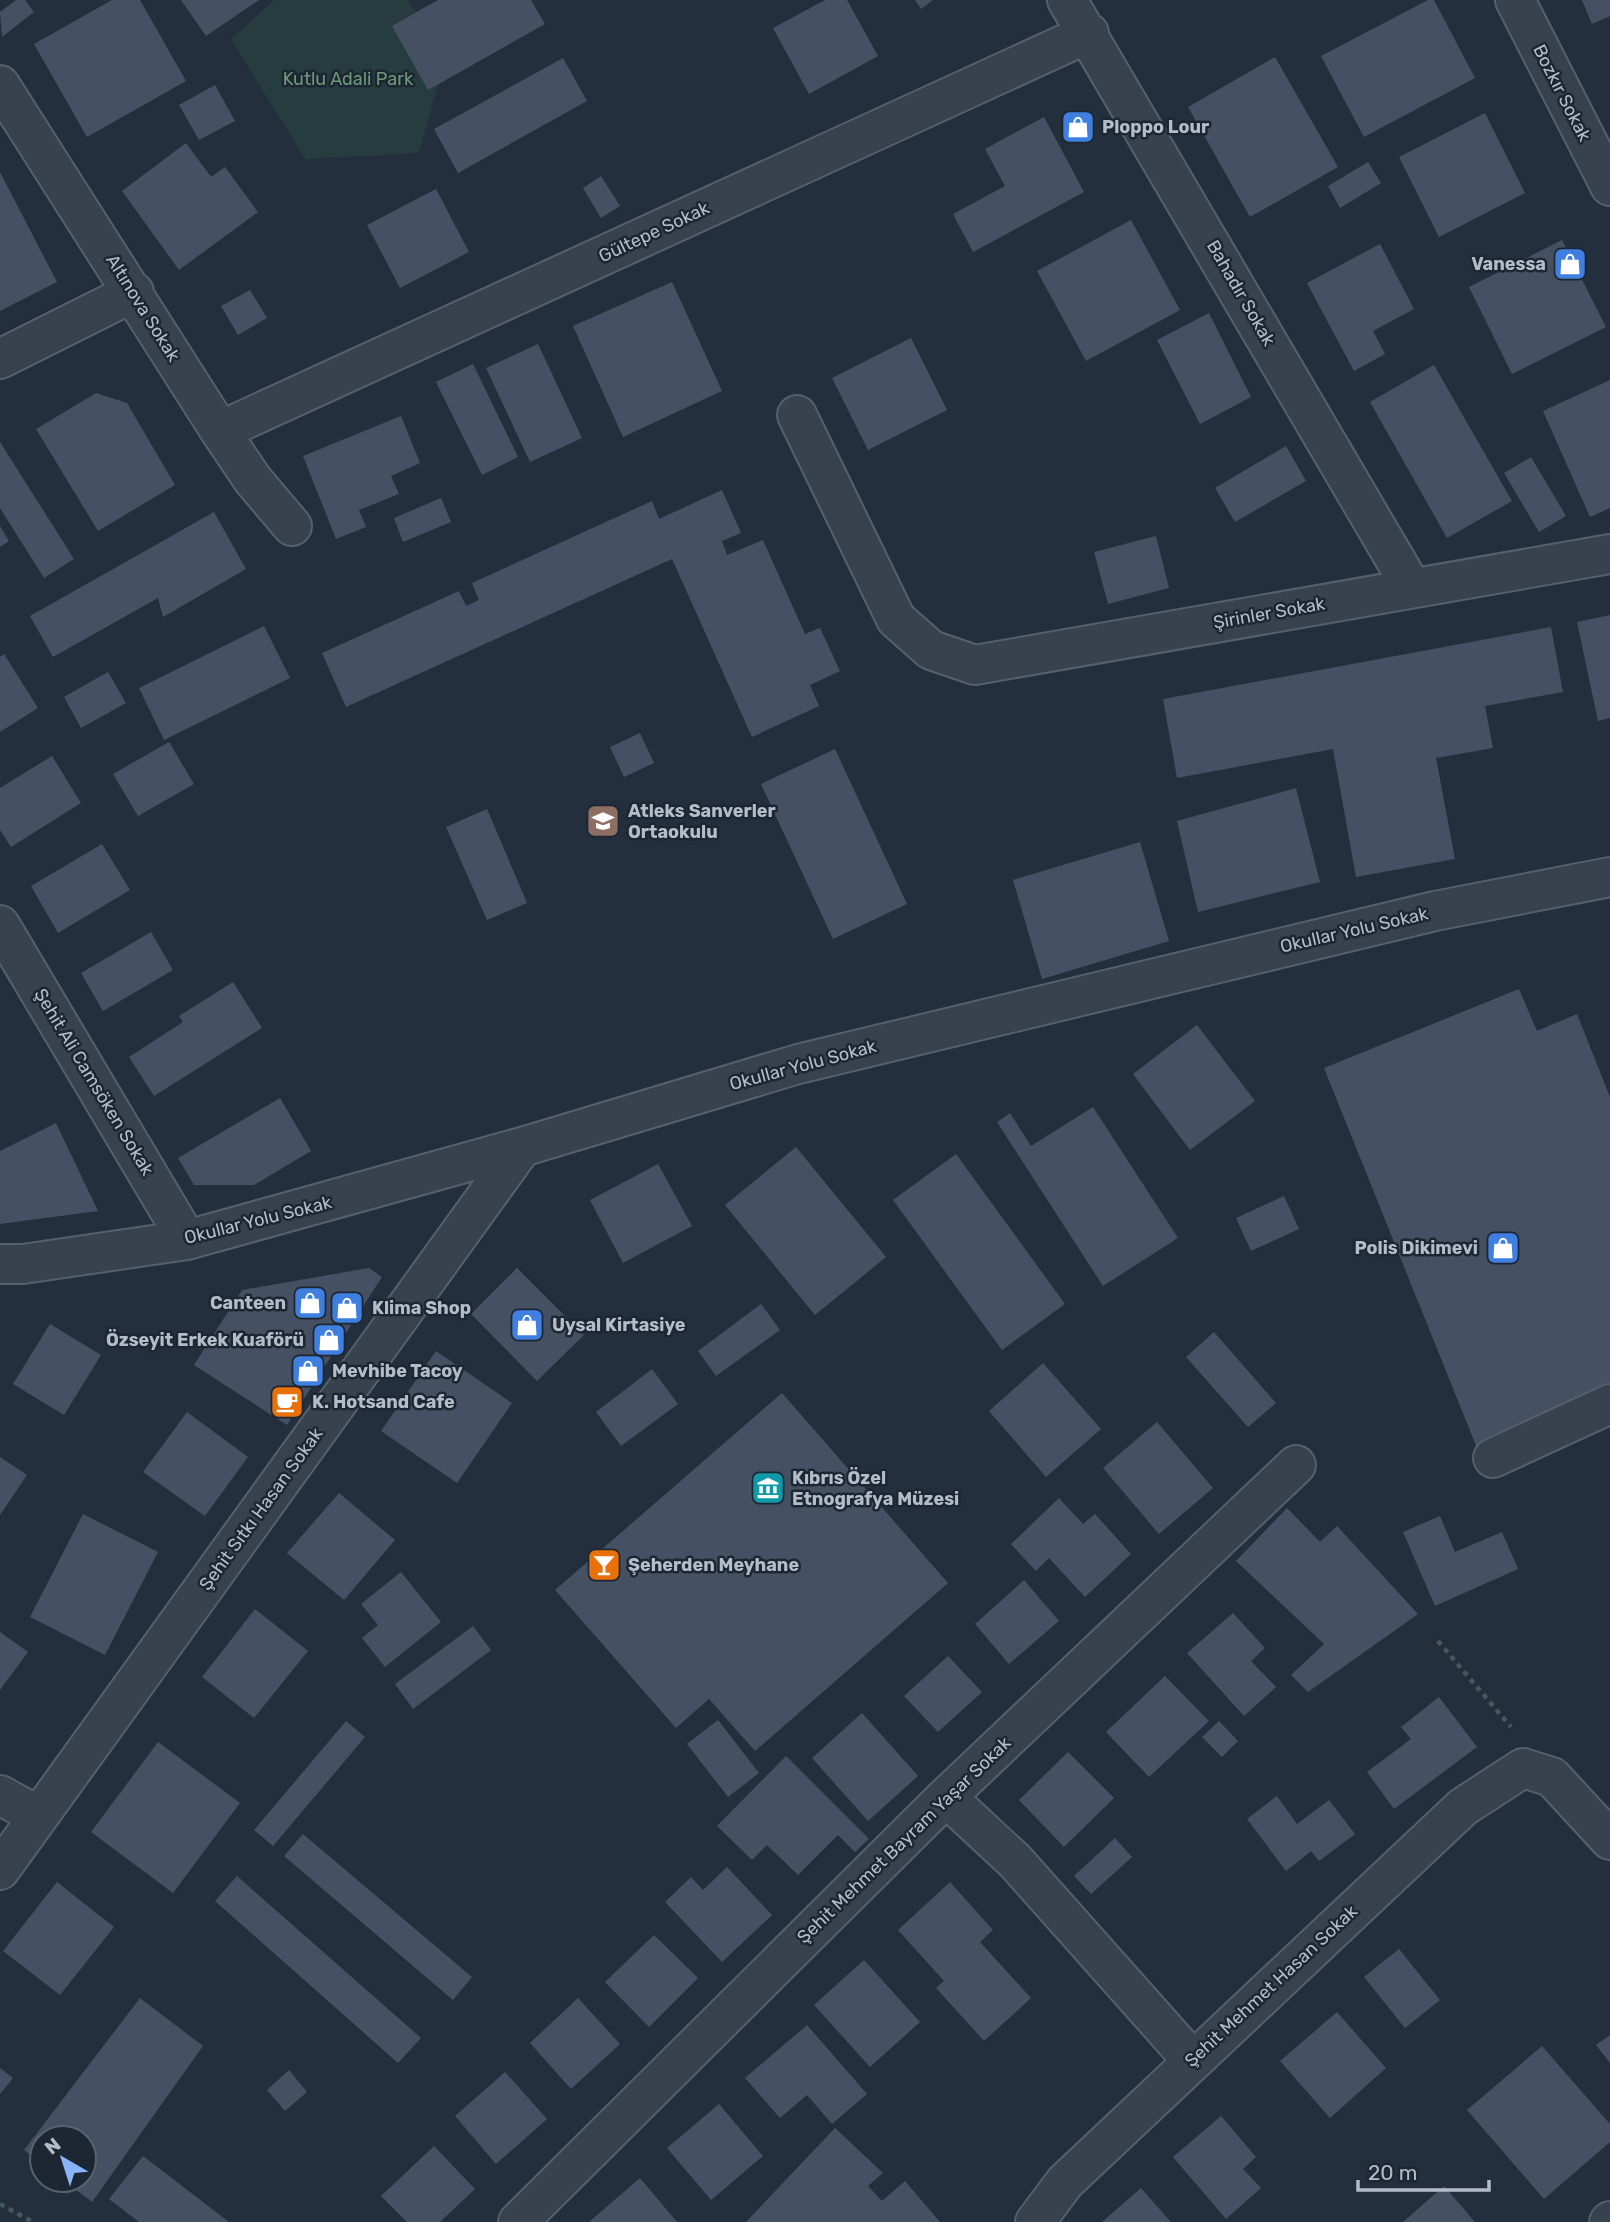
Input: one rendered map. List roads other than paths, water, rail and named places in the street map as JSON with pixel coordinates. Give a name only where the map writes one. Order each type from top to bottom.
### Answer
[{"type":"street","name":"Bahadır Sokak","points":[[1068,0],[1412,588]]},
{"type":"street","name":"Bozkır Sokak","points":[[1515,0],[1610,187]]},
{"type":"street","name":"Gültepe Sokak","points":[[220,431],[1089,33]]},
{"type":"street","name":"Altınova Sokak","points":[[0,85],[220,431],[253,480],[292,526]]},
{"type":"street","points":[[0,359],[134,292]]},
{"type":"street","name":"Şirinler Sokak","points":[[797,415],[897,619],[931,650],[975,666],[1610,554]]},
{"type":"street","name":"Okullar Yolu Sokak","points":[[5,1271],[187,1240],[522,1147],[811,1061],[1435,911],[1610,877]]},
{"type":"street","name":"Şehit Ali Camsöken Sokak","points":[[0,925],[187,1240]]},
{"type":"street","name":"Şehit Sıtkı Hasan Sokak","points":[[0,1870],[522,1147]]},
{"type":"street","points":[[1493,1458],[1610,1404]]},
{"type":"street","name":"Şehit Mehmet Bayram Yaşar Sokak","points":[[518,2222],[946,1797],[1296,1465]]},
{"type":"street","name":"Şehit Mehmet Hasan Sokak","points":[[1035,2222],[1065,2182],[1463,1807],[1524,1768],[1552,1777],[1610,1840]]},
{"type":"street","points":[[0,1795],[38,1816]]},
{"type":"street","points":[[946,1797],[1015,1861],[1192,2060]]},
{"type":"place","name":"Ploppo Lour","points":[[1078,127]]},
{"type":"place","name":"Vanessa","points":[[1570,264]]},
{"type":"place","name":"Atleks Sanverler Ortaokulu","points":[[603,821]]},
{"type":"place","name":"Polis Dikimevi","points":[[1503,1248]]},
{"type":"place","name":"Canteen","points":[[310,1303]]},
{"type":"place","name":"Klima Shop","points":[[347,1308]]},
{"type":"place","name":"Uysal Kirtasiye","points":[[527,1325]]},
{"type":"place","name":"Özseyit Erkek Kuaförü","points":[[329,1340]]},
{"type":"place","name":"Mevhibe Tacoy","points":[[308,1371]]},
{"type":"place","name":"K. Hotsand Cafe","points":[[287,1402]]},
{"type":"place","name":"Kıbrıs Özel Etnografya Müzesi","points":[[768,1488]]},
{"type":"place","name":"Şeherden Meyhane","points":[[604,1565]]},
{"type":"park label","name":"Kutlu Adali Park","points":[[348,79]]}]
